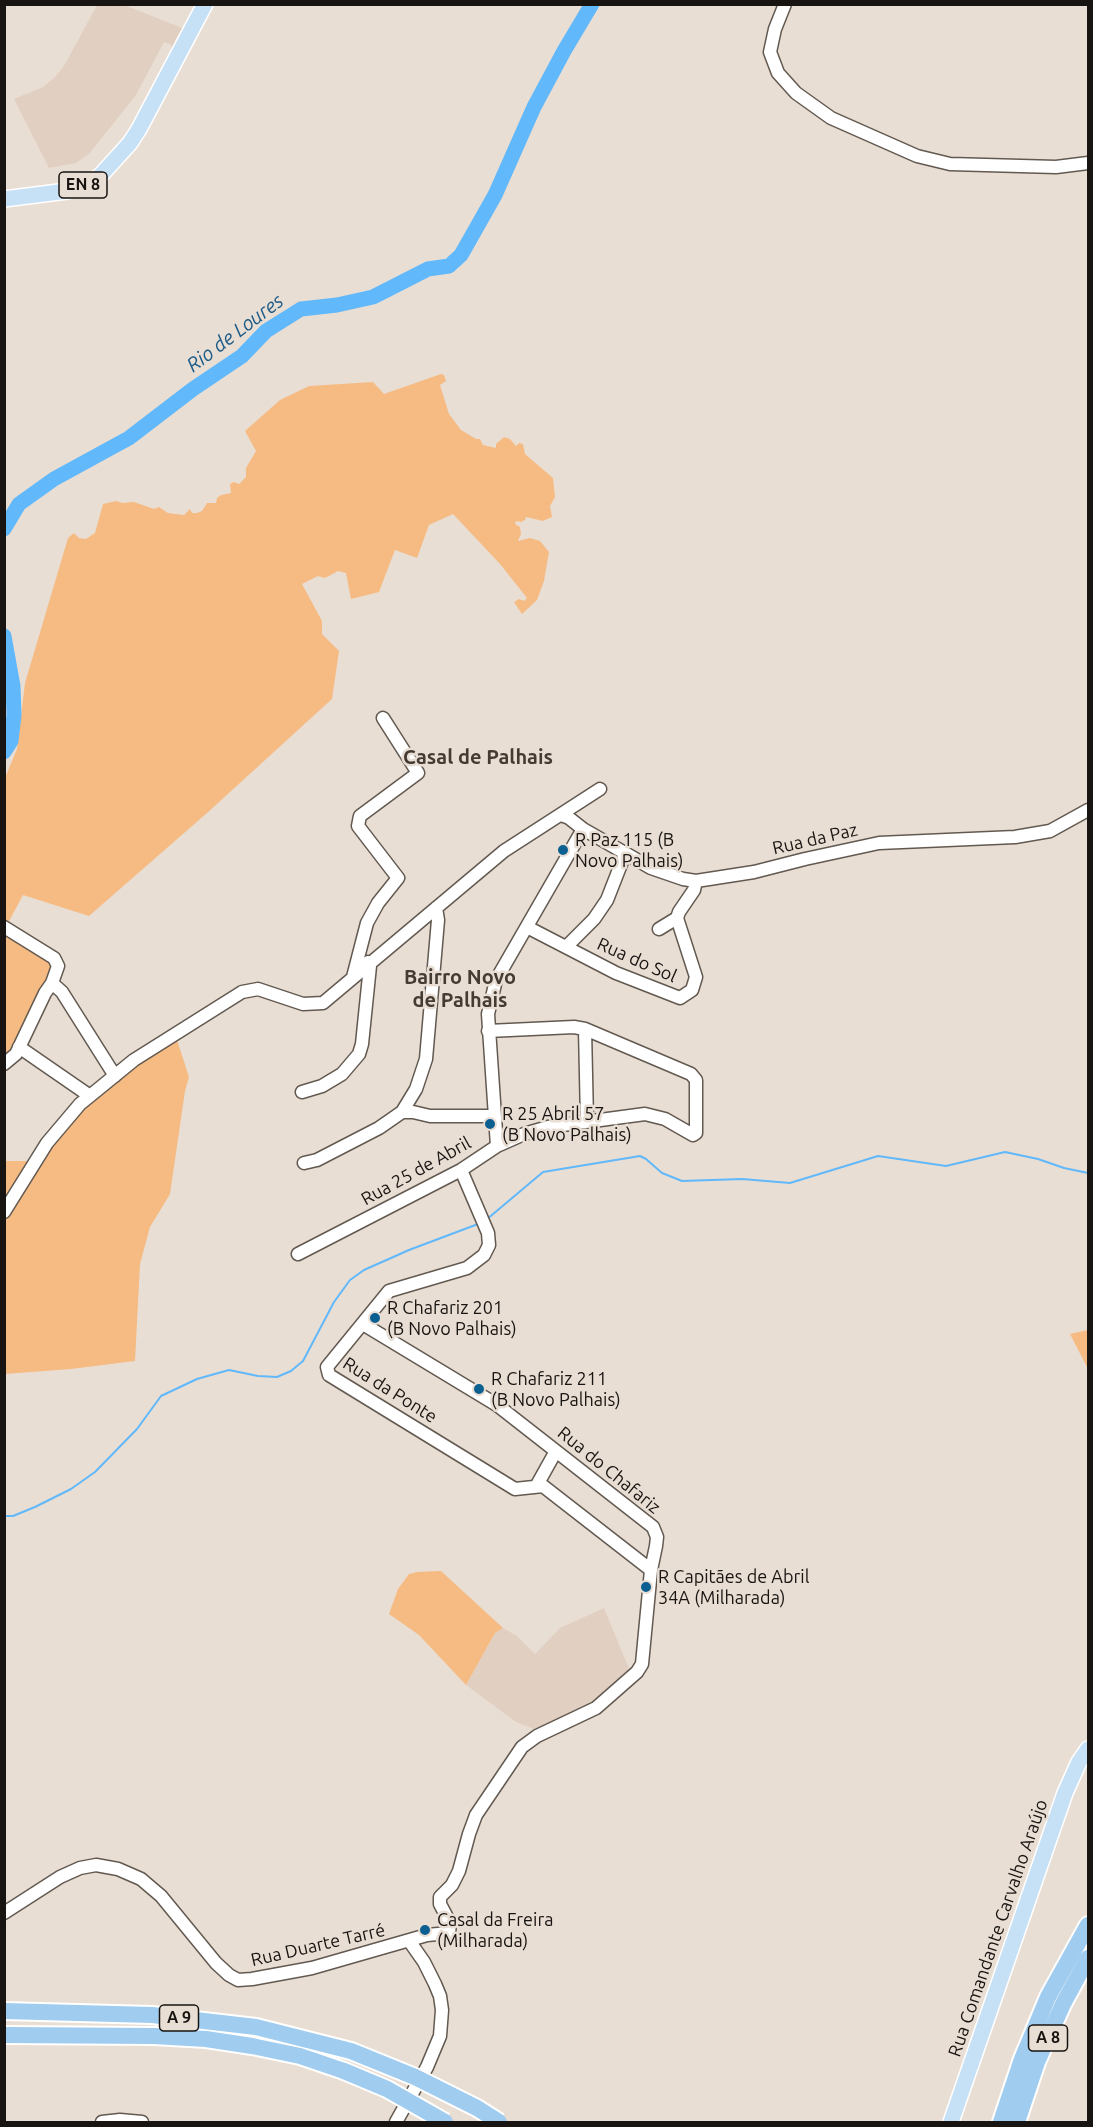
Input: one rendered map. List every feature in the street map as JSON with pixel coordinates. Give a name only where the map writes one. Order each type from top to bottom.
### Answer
[{"type":"highway","name":"A 8","points":[[1001,2122],[1022,2059],[1048,1997],[1089,1924]]},
{"type":"highway","name":"A 8","points":[[1017,2122],[1037,2062],[1063,2004],[1089,1958]]},
{"type":"highway","name":"A 9","points":[[4,2011],[152,2015],[210,2021],[256,2028],[351,2050],[415,2077],[481,2122]]},
{"type":"highway","name":"A 9","points":[[4,2035],[154,2037],[252,2046],[300,2056],[344,2071],[387,2089],[445,2122]]},
{"type":"highway","points":[[415,2077],[477,2108],[499,2122]]},
{"type":"main road","name":"EN 8","points":[[4,199],[67,190],[89,183],[100,176],[130,143],[139,129],[206,4]]},
{"type":"main road","name":"Rua Comandante Carvalho Araújo","points":[[951,2122],[1065,1793],[1089,1749]]},
{"type":"street","points":[[785,4],[775,29],[770,52],[777,73],[796,93],[831,118],[917,156],[950,164],[1056,166],[1089,163]]},
{"type":"street","points":[[353,977],[367,923],[378,903],[398,878],[358,826],[360,816],[418,773],[383,718]]},
{"type":"street","points":[[4,1212],[47,1143],[90,1096],[134,1060],[242,992],[258,989],[303,1004],[323,1004],[504,851],[600,789]]},
{"type":"street","name":"Rua da Paz","points":[[561,815],[651,868],[696,881],[754,872],[879,843],[1015,837],[1050,831],[1089,810]]},
{"type":"street","points":[[497,1146],[488,1014],[496,981],[583,829]]},
{"type":"street","points":[[566,947],[594,919],[607,900],[625,854]]},
{"type":"street","points":[[659,929],[677,918],[694,890],[696,881]]},
{"type":"street","points":[[304,1163],[317,1160],[379,1128],[402,1112],[416,1089],[426,1059],[438,920],[436,908]]},
{"type":"street","name":"Rua do Sol","points":[[527,927],[616,973],[680,998],[692,990],[696,977],[677,918]]},
{"type":"street","points":[[4,927],[54,958],[58,966],[52,983],[16,1054],[4,1064]]},
{"type":"street","points":[[302,1092],[322,1086],[342,1074],[359,1054],[370,966],[360,952]]},
{"type":"street","points":[[52,983],[62,992],[114,1076]]},
{"type":"street","points":[[489,1030],[574,1027],[585,1029],[587,1121]]},
{"type":"street","name":"Rua 25 de Abril","points":[[298,1254],[461,1170],[497,1146],[524,1134],[548,1127],[645,1114],[665,1119],[693,1135],[696,1133],[695,1076],[585,1029]]},
{"type":"street","points":[[19,1047],[90,1096]]},
{"type":"street","points":[[416,1089],[421,1113]]},
{"type":"street","points":[[402,1112],[430,1116],[495,1116]]},
{"type":"street","name":"Rua da Ponte","points":[[461,1170],[484,1221],[489,1245],[484,1255],[467,1268],[389,1291],[327,1367],[329,1375],[515,1489],[520,1490],[537,1485]]},
{"type":"street","name":"Rua do Chafariz","points":[[363,1324],[497,1405],[653,1527],[657,1537],[651,1570],[642,1664],[637,1672],[596,1708],[537,1736],[522,1748],[476,1815],[453,1885],[440,1897],[440,1904],[450,1923],[449,1933],[427,1935],[410,1942]]},
{"type":"street","points":[[555,1451],[537,1485],[549,1490],[651,1570]]},
{"type":"street","name":"Rua Duarte Tarré","points":[[4,1913],[60,1877],[80,1868],[96,1865],[118,1869],[141,1879],[161,1896],[216,1963],[238,1980],[312,1968],[410,1942]]},
{"type":"street","points":[[396,2122],[427,2067],[441,2028],[440,1996],[424,1962],[410,1942]]},
{"type":"street","points":[[102,2122],[142,2122]]},
{"type":"shaded area","points":[[97,5],[124,5],[185,29],[175,52],[170,44],[164,42],[136,95],[89,154],[76,163],[49,168],[14,99],[43,87],[55,77],[64,66]]},
{"type":"shaded area","points":[[441,374],[444,375],[446,381],[440,385],[449,414],[461,430],[480,439],[483,445],[496,448],[496,444],[504,437],[510,439],[516,446],[519,443],[523,444],[525,454],[553,478],[555,497],[550,506],[552,517],[543,521],[526,517],[521,522],[516,521],[515,524],[520,527],[521,534],[518,541],[530,538],[540,541],[549,552],[544,581],[537,600],[522,614],[514,602],[519,599],[524,601],[527,598],[500,564],[453,514],[429,525],[417,558],[395,550],[379,592],[351,599],[346,573],[338,571],[324,578],[318,576],[302,584],[322,621],[322,634],[339,651],[332,699],[89,916],[23,895],[7,925],[53,959],[54,971],[18,1042],[5,1061],[5,778],[17,749],[25,683],[68,538],[74,533],[79,538],[86,539],[95,533],[103,504],[116,501],[134,502],[154,509],[159,507],[168,513],[184,515],[190,509],[192,513],[197,513],[202,511],[207,503],[216,503],[217,498],[221,495],[231,493],[230,484],[234,482],[239,484],[246,477],[246,468],[256,451],[245,431],[280,400],[309,386],[373,382],[384,394]]},
{"type":"shaded area","points":[[177,1040],[189,1077],[170,1194],[150,1227],[140,1264],[135,1361],[5,1374],[5,1161],[30,1161],[116,1067]]},
{"type":"shaded area","points":[[1088,1330],[1088,1369],[1070,1334]]},
{"type":"shaded area","points":[[441,1571],[503,1628],[495,1633],[466,1685],[419,1635],[389,1614],[398,1589],[409,1574]]},
{"type":"shaded area","points":[[604,1608],[630,1671],[602,1697],[586,1708],[536,1730],[516,1722],[466,1685],[495,1633],[503,1628],[517,1636],[535,1654],[560,1628]]},
{"type":"waterway","name":"Rio de Loures","points":[[4,529],[19,504],[54,479],[129,438],[193,389],[242,356],[266,331],[301,309],[337,305],[373,297],[428,269],[449,266],[461,255],[495,195],[534,107],[592,4]]},
{"type":"waterway","name":"Rio de Loures","points":[[4,636],[13,686],[14,715],[11,741],[4,752]]},
{"type":"waterway","points":[[486,1220],[543,1172],[640,1156],[662,1173],[682,1181],[742,1179],[790,1183],[878,1156],[946,1166],[1005,1152],[1088,1173]]},
{"type":"waterway","points":[[4,1516],[13,1516],[35,1507],[71,1489],[95,1472],[137,1429],[161,1396],[197,1379],[229,1370],[277,1377],[291,1371],[303,1361],[334,1302],[350,1280],[364,1270],[409,1250],[478,1224]]},
{"type":"place","name":"R Paz 115 (B Novo Palhais)","points":[[563,850]]},
{"type":"place","name":"R 25 Abril 57 (B Novo Palhais)","points":[[490,1124]]},
{"type":"place","name":"R Chafariz 201 (B Novo Palhais)","points":[[375,1318]]},
{"type":"place","name":"R Chafariz 211 (B Novo Palhais)","points":[[479,1389]]},
{"type":"place","name":"R Capitães de Abril 34A (Milharada)","points":[[646,1587]]},
{"type":"place","name":"Casal da Freira (Milharada)","points":[[425,1930]]},
{"type":"district","name":"Casal de Palhais","points":[[478,757]]},
{"type":"district","name":"Bairro Novo de Palhais","points":[[460,988]]}]
